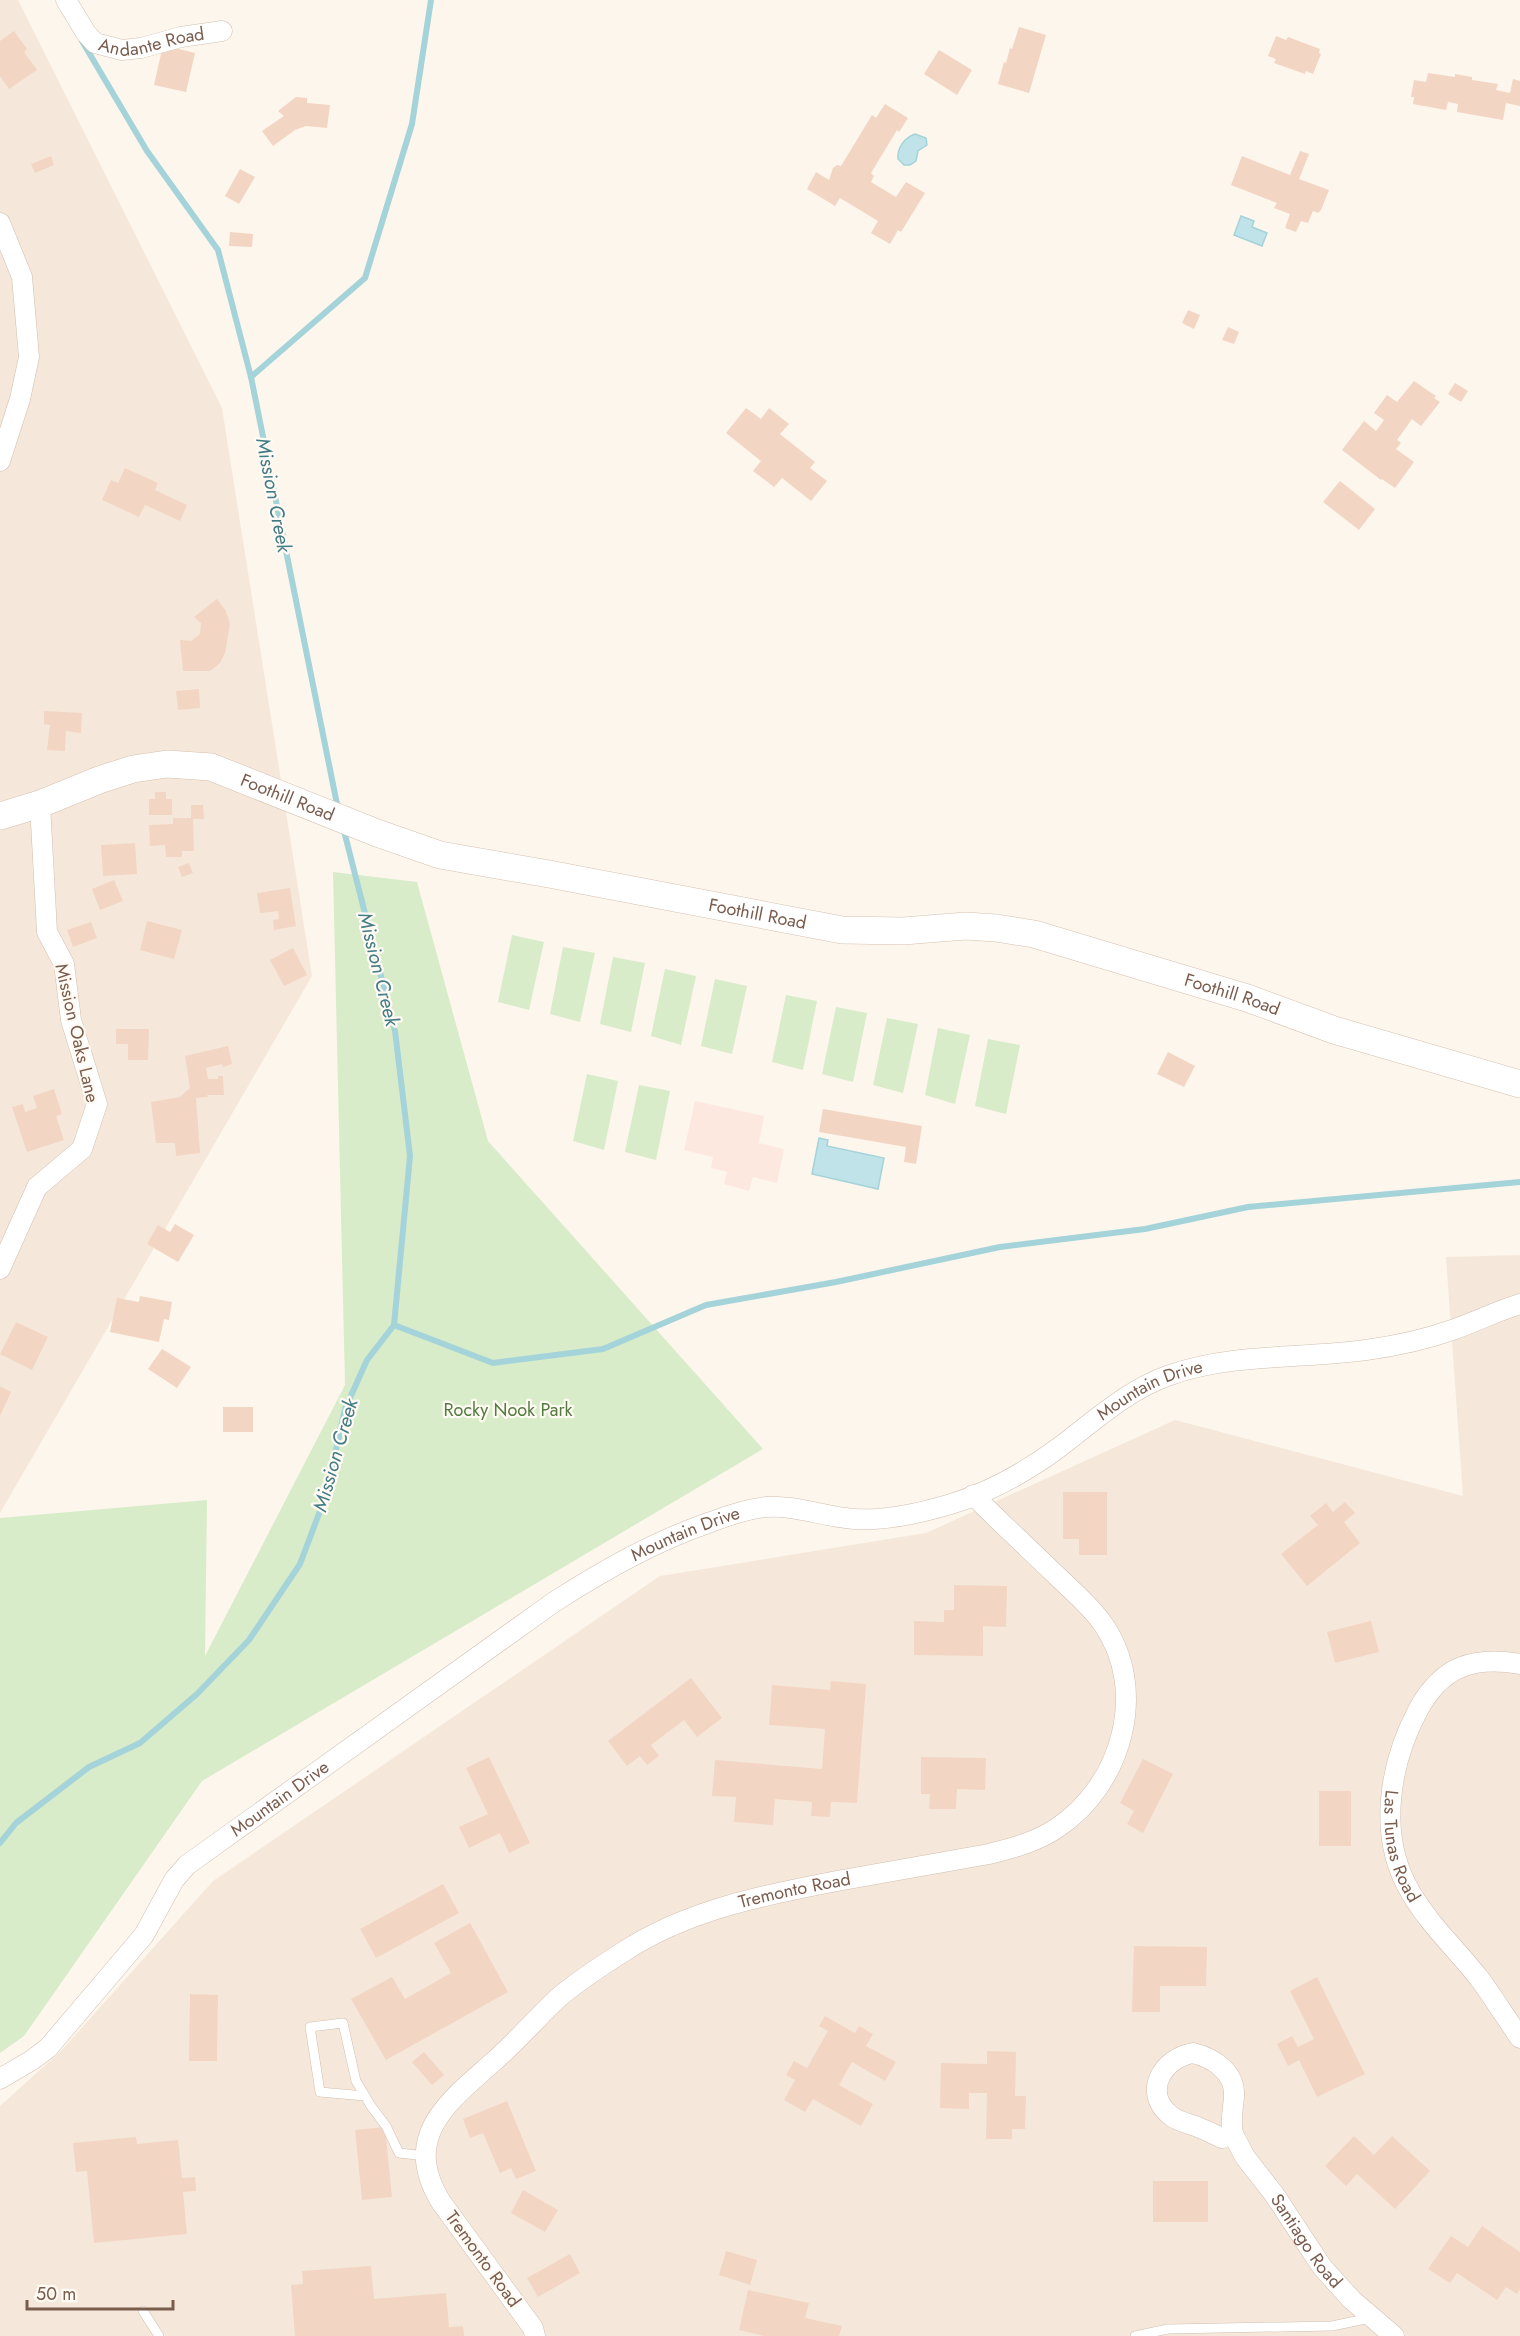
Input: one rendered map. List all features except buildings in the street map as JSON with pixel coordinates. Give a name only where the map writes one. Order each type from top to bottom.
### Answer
[{"type":"main road","name":"Foothill Road","points":[[0,816],[40,804],[133,769],[168,764],[211,767],[377,833],[440,855],[842,930],[903,931],[966,926],[1034,934],[1247,999],[1334,1030],[1520,1084]]},
{"type":"street","name":"Andante Road","points":[[66,0],[86,33],[95,43],[122,50],[222,31]]},
{"type":"street","points":[[0,223],[22,277],[29,357],[20,399],[0,461]]},
{"type":"street","name":"Mission Oaks Lane","points":[[0,1269],[37,1187],[82,1149],[96,1104],[71,1020],[64,964],[47,932],[40,804]]},
{"type":"street","name":"Mountain Drive","points":[[0,2079],[48,2048],[144,1935],[174,1880],[187,1865],[554,1602],[601,1572],[661,1542],[739,1512],[767,1507],[786,1508],[855,1519],[920,1512],[973,1495],[1023,1470],[1060,1447],[1118,1404],[1169,1375],[1210,1365],[1251,1359],[1364,1350],[1409,1342],[1452,1330],[1520,1304]]},
{"type":"street","name":"Tremonto Road","points":[[535,2336],[532,2328],[435,2192],[430,2180],[426,2156],[429,2138],[435,2120],[449,2101],[510,2047],[558,1998],[624,1951],[648,1938],[686,1920],[738,1902],[805,1887],[989,1854],[1039,1838],[1059,1827],[1084,1805],[1114,1759],[1122,1738],[1126,1690],[1123,1667],[1113,1642],[1102,1623],[1085,1604],[973,1495]]},
{"type":"street","name":"Las Tunas Road","points":[[1520,1664],[1487,1660],[1475,1662],[1439,1680],[1421,1705],[1407,1731],[1397,1760],[1390,1815],[1392,1838],[1400,1871],[1410,1892],[1428,1918],[1479,1978],[1520,2038]]},
{"type":"street","name":"Santiago Road","points":[[1233,2134],[1222,2138],[1179,2121],[1163,2108],[1157,2087],[1159,2077],[1173,2060],[1193,2053],[1214,2061],[1225,2070],[1234,2089],[1230,2122],[1233,2134],[1245,2157],[1274,2194],[1322,2267],[1352,2300],[1394,2336]]},
{"type":"lane","points":[[365,2096],[320,2092],[310,2026],[343,2023],[356,2081],[386,2126],[399,2153],[426,2156]]},
{"type":"lane","points":[[143,2311],[159,2336]]},
{"type":"lane","points":[[1135,2336],[1168,2328],[1332,2326],[1372,2317]]},
{"type":"shaded area","points":[[0,0],[18,0],[222,408],[312,976],[0,1513]]},
{"type":"shaded area","points":[[695,1101],[764,1116],[759,1143],[784,1149],[777,1183],[753,1177],[749,1191],[724,1184],[727,1172],[711,1168],[713,1157],[684,1150]]},
{"type":"shaded area","points":[[1520,1255],[1520,2336],[0,2336],[0,2106],[61,2051],[213,1881],[660,1576],[926,1533],[1175,1420],[1463,1496],[1446,1257]]},
{"type":"green space","name":"Rocky Nook Park","points":[[333,872],[417,882],[488,1141],[763,1449],[202,1781],[24,2036],[0,2053],[0,1518],[207,1500],[205,1656],[345,1385]]},
{"type":"green space","points":[[512,935],[544,942],[529,1010],[498,1002]]},
{"type":"green space","points":[[563,947],[595,953],[580,1022],[550,1014]]},
{"type":"green space","points":[[613,957],[645,963],[631,1032],[600,1024]]},
{"type":"green space","points":[[665,969],[696,976],[681,1045],[651,1036]]},
{"type":"green space","points":[[715,979],[747,986],[732,1054],[701,1046]]},
{"type":"green space","points":[[786,995],[817,1001],[803,1070],[772,1062]]},
{"type":"green space","points":[[836,1007],[867,1013],[853,1082],[822,1074]]},
{"type":"green space","points":[[887,1018],[918,1024],[903,1093],[873,1085]]},
{"type":"green space","points":[[938,1028],[970,1035],[955,1104],[925,1095]]},
{"type":"green space","points":[[988,1039],[1020,1045],[1006,1114],[975,1106]]},
{"type":"green space","points":[[587,1074],[618,1081],[604,1150],[573,1141]]},
{"type":"green space","points":[[639,1085],[670,1091],[656,1160],[625,1152]]},
{"type":"water","points":[[915,134],[926,138],[927,145],[918,151],[916,161],[910,165],[904,165],[898,159],[900,147]]},
{"type":"water","points":[[1241,216],[1254,221],[1252,227],[1267,233],[1262,246],[1234,235]]},
{"type":"water","points":[[819,1138],[828,1140],[827,1146],[884,1158],[878,1189],[812,1174]]},
{"type":"waterway","points":[[251,377],[365,278],[412,124],[431,0]]},
{"type":"waterway","name":"Mission Creek","points":[[82,41],[147,151],[218,250],[251,377],[338,809]]},
{"type":"waterway","name":"Mission Creek","points":[[0,1843],[16,1823],[89,1767],[140,1743],[197,1694],[249,1640],[300,1564],[326,1495],[345,1409],[367,1360],[394,1325],[410,1156],[395,1031],[343,827]]},
{"type":"waterway","points":[[394,1325],[493,1363],[603,1349],[706,1305],[836,1282],[1000,1247],[1145,1229],[1248,1207],[1520,1182]]}]
